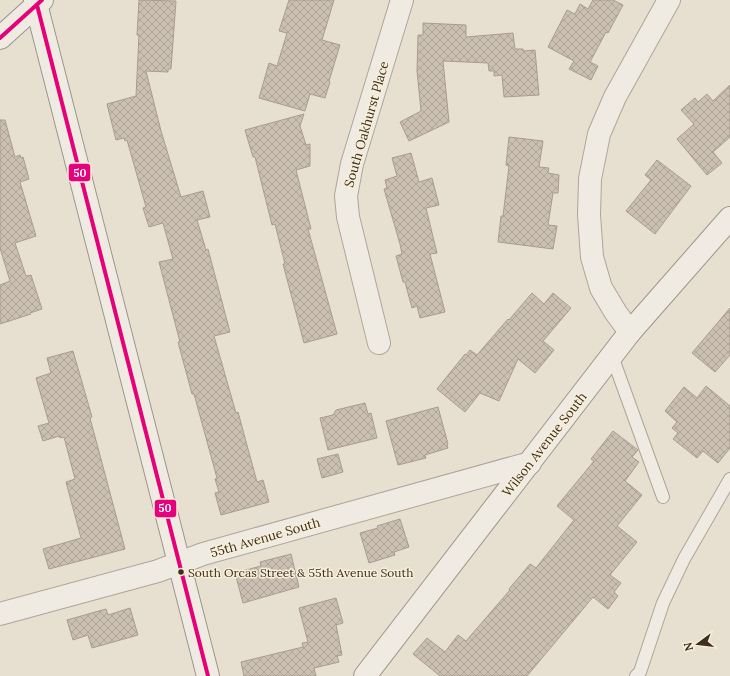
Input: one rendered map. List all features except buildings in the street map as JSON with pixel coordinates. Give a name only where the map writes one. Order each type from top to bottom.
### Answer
[{"type":"street","name":"South Oakhurst Place","points":[[379,343],[348,216],[346,196],[352,164],[402,0]]},
{"type":"street","points":[[630,332],[616,313],[601,288],[592,257],[590,179],[599,134],[614,97],[669,0]]},
{"type":"street","points":[[0,38],[38,2],[208,676]]},
{"type":"street","name":"Wilson Avenue South","points":[[365,676],[630,332],[730,218]]},
{"type":"street","name":"55th Avenue South","points":[[0,614],[150,573],[179,564],[203,554],[530,463]]},
{"type":"lane","points":[[612,356],[663,497]]},
{"type":"lane","points":[[636,676],[640,672],[663,603],[684,559],[730,479]]},
{"type":"transit line","name":"50","points":[[0,38],[42,0]]},
{"type":"transit line","name":"50","points":[[37,5],[208,676]]},
{"type":"place","name":"South Orcas Street & 55th Avenue South","points":[[181,572]]}]
